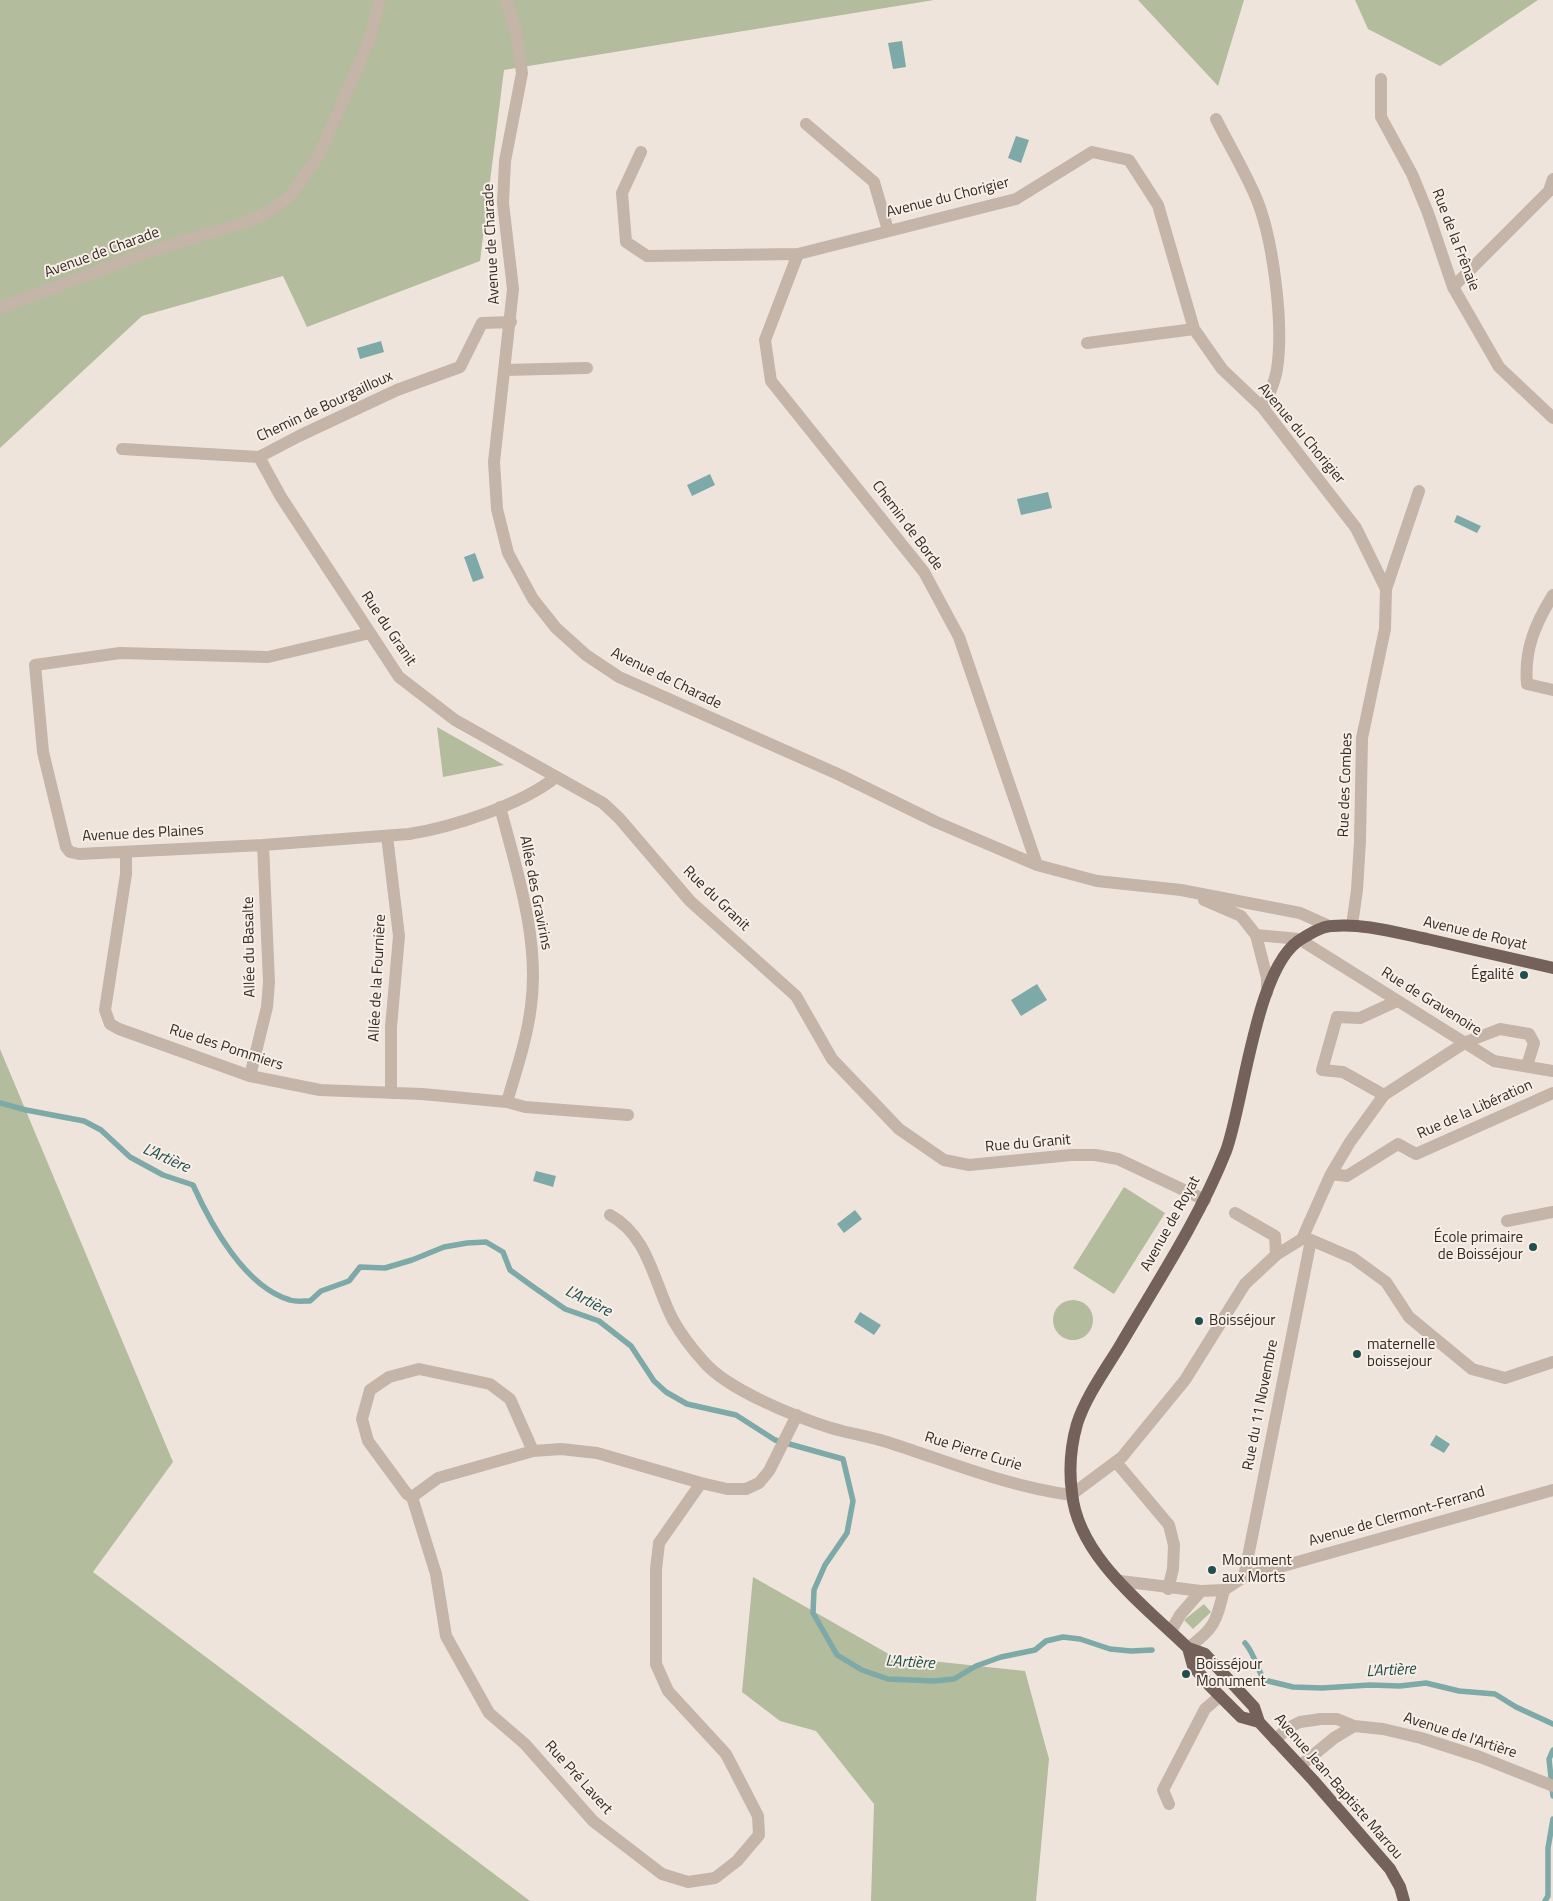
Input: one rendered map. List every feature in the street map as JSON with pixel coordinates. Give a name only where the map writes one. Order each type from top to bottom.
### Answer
[{"type":"main road","name":"Avenue de Royat","points":[[1259,1722],[1254,1707],[1205,1654],[1188,1648],[1093,1552],[1081,1527],[1072,1495],[1072,1453],[1078,1423],[1094,1390],[1205,1200],[1227,1148],[1253,1036],[1267,993],[1282,959],[1299,939],[1329,926],[1352,925],[1391,931],[1553,968]]},
{"type":"main road","name":"Avenue de Royat","points":[[1188,1648],[1193,1666],[1220,1696],[1241,1717],[1259,1722]]},
{"type":"main road","name":"Avenue Jean-Baptiste Marrou","points":[[1259,1722],[1300,1766],[1390,1870],[1400,1887],[1404,1901]]},
{"type":"street","name":"Avenue de Charade","points":[[0,308],[148,252],[249,221],[270,211],[290,196],[318,157],[369,41],[380,0]]},
{"type":"street","name":"Avenue de Charade","points":[[506,0],[516,31],[522,73],[519,97],[505,161],[503,204],[513,289],[511,322],[494,462],[497,509],[508,553],[533,599],[562,633],[586,655],[619,677],[840,775],[936,822],[1037,865],[1097,881],[1181,890],[1300,913],[1329,926]]},
{"type":"street","name":"Rue de la Frênaie","points":[[1381,79],[1381,118],[1412,174],[1428,213],[1453,287],[1499,367],[1553,418]]},
{"type":"street","points":[[1216,118],[1255,194],[1266,232],[1278,298],[1277,370],[1271,391],[1263,408]]},
{"type":"street","points":[[806,124],[874,182],[888,230]]},
{"type":"street","name":"Avenue du Chorigier","points":[[641,152],[622,193],[626,242],[647,256],[798,254],[1016,199],[1092,152],[1129,160],[1158,205],[1194,329],[1222,369],[1263,408],[1356,528],[1386,589]]},
{"type":"street","points":[[1453,287],[1549,191],[1553,179]]},
{"type":"street","name":"Chemin de Borde","points":[[798,254],[765,340],[771,381],[924,572],[959,637],[1037,865]]},
{"type":"street","name":"Chemin de Bourgailloux","points":[[122,449],[259,457],[298,436],[397,390],[460,367],[482,323],[511,322]]},
{"type":"street","points":[[1087,343],[1194,329]]},
{"type":"street","points":[[505,370],[587,368]]},
{"type":"street","name":"Rue du Granit","points":[[259,457],[281,497],[398,677],[456,720],[603,803],[619,818],[690,901],[796,996],[832,1059],[899,1129],[944,1160],[969,1165],[1095,1155],[1118,1159],[1205,1200]]},
{"type":"street","points":[[1386,589],[1419,491]]},
{"type":"street","name":"Rue des Combes","points":[[1352,925],[1359,851],[1362,738],[1385,629],[1386,589]]},
{"type":"street","points":[[1553,595],[1536,623],[1526,667],[1527,684],[1553,690]]},
{"type":"street","name":"Avenue des Plaines","points":[[370,633],[268,657],[120,653],[35,665],[43,752],[66,847],[70,852],[79,854],[126,852],[263,845],[387,836],[428,831],[500,808],[544,787],[556,777]]},
{"type":"street","name":"Allée des Gravirins","points":[[500,808],[525,910],[532,952],[533,983],[528,1028],[507,1102]]},
{"type":"street","name":"Allée de la Fournière","points":[[387,836],[399,936],[391,1027],[391,1093]]},
{"type":"street","name":"Allée du Basalte","points":[[250,1076],[267,1007],[269,982],[263,845]]},
{"type":"street","name":"Rue des Pommiers","points":[[126,852],[126,874],[105,1010],[106,1018],[110,1024],[119,1029],[250,1076],[320,1090],[391,1093],[507,1102],[524,1107],[628,1115]]},
{"type":"street","name":"Avenue de Charade","points":[[1181,890],[1241,916],[1256,935],[1267,978],[1267,993]]},
{"type":"street","points":[[1256,935],[1299,939]]},
{"type":"street","name":"Rue de Gravenoire","points":[[1299,939],[1494,1061],[1553,1071]]},
{"type":"street","points":[[1396,1001],[1360,1018],[1337,1017],[1322,1070],[1343,1072],[1384,1095],[1466,1042],[1500,1029],[1529,1034],[1534,1043],[1527,1066]]},
{"type":"street","name":"Rue de la Libération","points":[[1331,1174],[1347,1176],[1398,1144],[1416,1154],[1553,1093]]},
{"type":"street","name":"Rue du 11 Novembre","points":[[1244,1577],[1306,1239],[1331,1174],[1350,1142],[1384,1095]]},
{"type":"street","points":[[1507,1222],[1553,1212]]},
{"type":"street","points":[[1235,1213],[1275,1236],[1276,1255]]},
{"type":"street","name":"Rue Pierre Curie","points":[[610,1215],[629,1227],[650,1265],[673,1321],[705,1364],[741,1390],[830,1428],[892,1443],[979,1474],[1072,1495]]},
{"type":"street","points":[[1072,1495],[1116,1462],[1185,1380],[1245,1284],[1276,1255],[1306,1239],[1353,1258],[1386,1282],[1409,1317],[1472,1368],[1505,1378],[1553,1362]]},
{"type":"street","points":[[533,1451],[510,1399],[490,1384],[419,1369],[389,1377],[370,1390],[362,1418],[368,1441],[407,1494],[412,1497],[438,1478],[533,1451],[561,1449],[597,1452],[701,1483],[727,1489],[746,1490],[759,1483],[770,1471],[797,1415]]},
{"type":"street","points":[[1116,1462],[1169,1525],[1174,1545],[1173,1569],[1168,1588]]},
{"type":"street","name":"Rue Pré Lavert","points":[[412,1497],[436,1574],[446,1636],[489,1712],[525,1744],[593,1822],[662,1874],[688,1882],[715,1878],[737,1861],[759,1835],[758,1816],[726,1754],[668,1691],[656,1664],[656,1569],[659,1543],[701,1483]]},
{"type":"street","name":"Avenue de Clermont-Ferrand","points":[[1224,1590],[1244,1577],[1553,1490]]},
{"type":"street","points":[[1120,1581],[1201,1591],[1224,1590],[1216,1621],[1203,1637],[1188,1648]]},
{"type":"street","points":[[1171,1631],[1180,1615],[1201,1591]]},
{"type":"street","points":[[1169,1804],[1163,1790],[1205,1709],[1220,1696]]},
{"type":"street","name":"Avenue de l'Artière","points":[[1275,1740],[1288,1728],[1300,1722],[1337,1719],[1354,1726],[1383,1728],[1421,1738],[1548,1784]]},
{"type":"street","points":[[1300,1766],[1334,1738],[1354,1726]]},
{"type":"green space","points":[[0,0],[934,0],[504,70],[480,261],[307,327],[283,276],[142,316],[0,448]]},
{"type":"green space","points":[[1138,0],[1244,0],[1218,86]]},
{"type":"green space","points":[[1355,0],[1538,0],[1440,66],[1368,29]]},
{"type":"green space","points":[[437,727],[504,765],[443,777]]},
{"type":"green space","points":[[0,1049],[173,1462],[93,1572],[530,1901],[0,1901]]},
{"type":"green space","points":[[1124,1187],[1165,1213],[1114,1294],[1073,1268]]},
{"type":"green space","points":[[1073,1300],[1087,1306],[1093,1320],[1087,1334],[1073,1340],[1059,1334],[1053,1320],[1059,1306]]},
{"type":"green space","points":[[753,1577],[894,1657],[1025,1671],[1049,1759],[1036,1901],[871,1901],[874,1804],[816,1731],[780,1721],[742,1692]]},
{"type":"green space","points":[[1204,1604],[1211,1612],[1193,1629],[1184,1620]]},
{"type":"water","points":[[902,41],[906,67],[893,69],[888,43]]},
{"type":"water","points":[[1016,136],[1029,140],[1021,163],[1008,158]]},
{"type":"water","points":[[381,341],[384,352],[360,359],[357,348]]},
{"type":"water","points":[[710,474],[715,485],[692,496],[687,485]]},
{"type":"water","points":[[1048,492],[1052,508],[1021,515],[1017,499]]},
{"type":"water","points":[[1457,515],[1481,526],[1477,533],[1454,522]]},
{"type":"water","points":[[475,553],[484,578],[473,582],[464,557]]},
{"type":"water","points":[[1037,984],[1047,1000],[1021,1016],[1011,1000]]},
{"type":"water","points":[[536,1171],[556,1176],[553,1187],[533,1181]]},
{"type":"water","points":[[855,1210],[862,1219],[844,1233],[837,1224]]},
{"type":"water","points":[[860,1312],[881,1325],[874,1335],[854,1322]]},
{"type":"water","points":[[1436,1435],[1450,1444],[1444,1453],[1430,1445]]},
{"type":"waterway","name":"L'Artière","points":[[0,1103],[84,1121],[101,1130],[130,1157],[163,1175],[193,1185],[209,1218],[231,1253],[258,1282],[274,1293],[290,1300],[310,1301],[321,1291],[349,1281],[360,1267],[385,1268],[412,1260],[444,1247],[486,1242],[503,1252],[510,1270],[532,1286],[565,1309],[599,1321],[631,1346],[654,1381],[666,1392],[687,1404],[736,1415],[775,1440],[843,1459],[853,1501],[847,1533],[825,1565],[814,1590],[813,1613],[837,1655],[862,1670],[888,1679],[934,1681],[954,1679],[976,1666],[1001,1657],[1035,1650],[1046,1641],[1063,1637],[1080,1639],[1110,1649],[1152,1650]]},
{"type":"waterway","name":"L'Artière","points":[[1245,1643],[1251,1651],[1264,1680],[1293,1687],[1322,1688],[1370,1685],[1400,1686],[1426,1683],[1459,1691],[1495,1694],[1516,1707],[1553,1724]]},
{"type":"waterway","points":[[1553,1750],[1549,1759],[1553,1796]]},
{"type":"waterway","points":[[1545,1901],[1548,1896],[1548,1848],[1553,1819]]},
{"type":"place","name":"Égalité","points":[[1524,975]]},
{"type":"place","name":"École primaire de Boisséjour","points":[[1533,1247]]},
{"type":"place","name":"Boisséjour","points":[[1199,1321]]},
{"type":"place","name":"maternelle boissejour","points":[[1357,1354]]},
{"type":"place","name":"Monument aux Morts","points":[[1212,1570]]},
{"type":"place","name":"Boisséjour Monument","points":[[1186,1674]]}]
